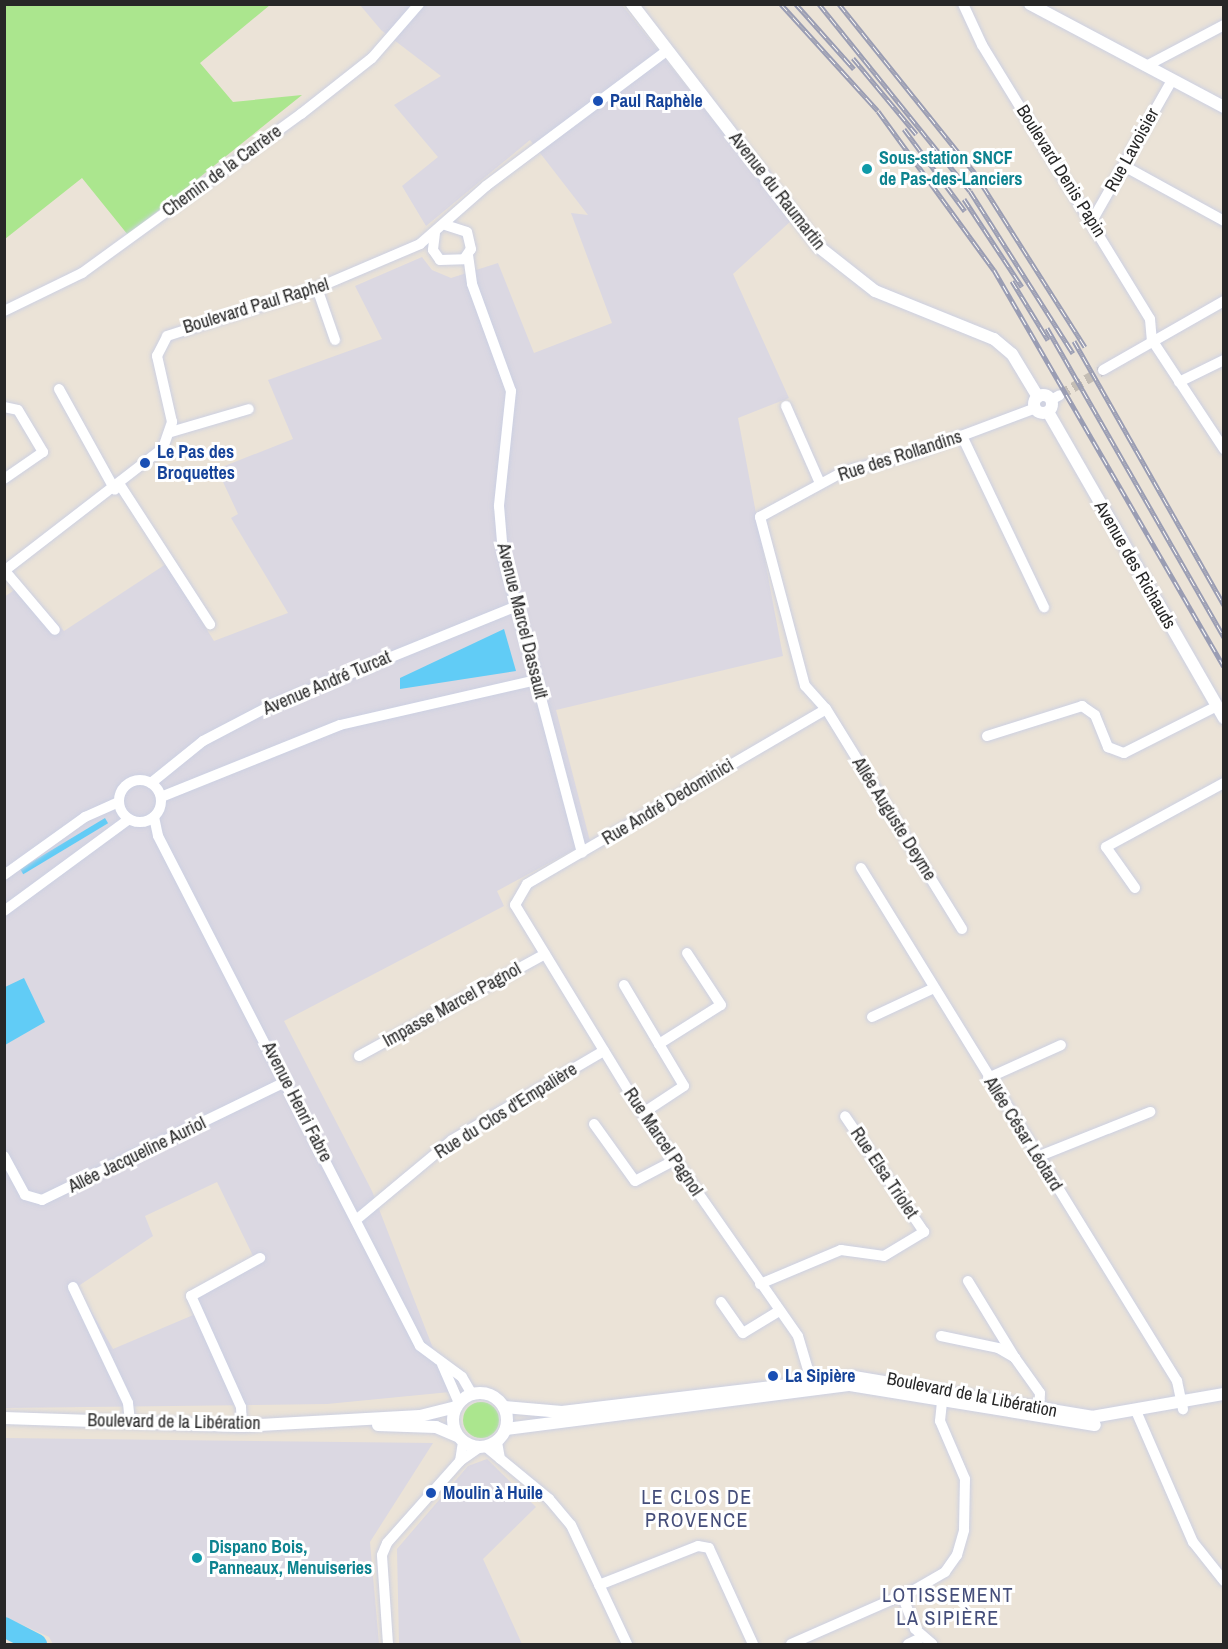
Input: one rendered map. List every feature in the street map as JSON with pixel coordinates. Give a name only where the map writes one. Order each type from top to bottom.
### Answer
[{"type":"street","name":"Chemin de la Carrère","points":[[4,311],[82,273],[302,114],[372,58],[419,4]]},
{"type":"street","name":"Avenue du Raumartin","points":[[632,4],[819,247],[875,291],[994,339],[1012,354],[1047,402]]},
{"type":"street","name":"Boulevard Denis Papin","points":[[963,4],[982,45],[1092,220],[1150,319],[1152,340],[1224,449]]},
{"type":"street","points":[[1030,4],[1224,107]]},
{"type":"street","points":[[1146,66],[1224,25]]},
{"type":"street","points":[[436,256],[436,232],[467,205],[668,50]]},
{"type":"street","name":"Rue Lavoisier","points":[[1092,220],[1172,80]]},
{"type":"street","points":[[1124,166],[1224,221]]},
{"type":"street","points":[[408,251],[436,256],[453,264],[468,255],[467,205]]},
{"type":"street","points":[[445,225],[467,232]]},
{"type":"street","name":"Boulevard Paul Raphel","points":[[171,432],[157,356],[167,336],[317,288],[408,251],[436,232]]},
{"type":"street","name":"Avenue Marcel Dassault","points":[[468,255],[472,284],[512,391],[499,522],[517,606],[582,853]]},
{"type":"street","name":"Avenue Marcel Dassault","points":[[453,264],[472,284]]},
{"type":"street","points":[[317,288],[335,340]]},
{"type":"street","points":[[1103,370],[1224,301]]},
{"type":"street","points":[[1179,382],[1224,360]]},
{"type":"street","points":[[59,389],[117,487],[210,624]]},
{"type":"street","name":"Rue des Rollandins","points":[[826,709],[805,686],[760,520],[765,510],[820,483],[962,436],[1047,402]]},
{"type":"street","name":"Avenue des Richauds","points":[[1047,402],[1224,718]]},
{"type":"street","points":[[786,406],[820,483]]},
{"type":"street","points":[[4,408],[18,410],[43,452],[4,479]]},
{"type":"street","points":[[55,630],[5,571],[117,487],[163,448],[171,432],[249,408]]},
{"type":"street","points":[[962,436],[1044,607]]},
{"type":"street","name":"Avenue André Turcat","points":[[151,783],[203,741],[268,707],[517,606]]},
{"type":"street","points":[[118,802],[128,820],[141,823],[154,817],[161,797],[340,725],[536,680]]},
{"type":"street","points":[[987,736],[1082,706],[1095,715],[1108,747],[1124,753],[1217,706]]},
{"type":"street","name":"Rue André Dedominici","points":[[515,900],[527,884],[826,709]]},
{"type":"street","name":"Allée Auguste Deyme","points":[[826,709],[962,929]]},
{"type":"street","points":[[4,875],[85,817],[118,802],[126,784],[151,783],[161,797]]},
{"type":"street","points":[[1135,888],[1106,847],[1224,783]]},
{"type":"street","name":"Avenue Henri Fabre","points":[[154,817],[158,836],[287,1081],[420,1346],[441,1364],[462,1377],[472,1394]]},
{"type":"street","points":[[4,911],[128,820]]},
{"type":"street","name":"Avenue Henri Fabre","points":[[141,823],[158,836]]},
{"type":"street","name":"Allée César Léotard","points":[[861,868],[988,1078],[1176,1380],[1182,1405]]},
{"type":"street","name":"Rue Marcel Pagnol","points":[[515,900],[517,914],[643,1113],[806,1349],[813,1386]]},
{"type":"street","points":[[660,1044],[721,1005],[687,953]]},
{"type":"street","name":"Impasse Marcel Pagnol","points":[[359,1056],[544,954]]},
{"type":"street","points":[[624,985],[684,1086],[643,1113]]},
{"type":"street","points":[[872,1017],[934,988]]},
{"type":"street","points":[[988,1078],[1061,1045]]},
{"type":"street","name":"Rue du Clos d'Empalière","points":[[356,1220],[452,1140],[604,1051]]},
{"type":"street","name":"Allée Jacqueline Auriol","points":[[4,1156],[25,1195],[42,1200],[287,1081]]},
{"type":"street","points":[[1037,1157],[1150,1112]]},
{"type":"street","name":"Rue Elsa Triolet","points":[[760,1284],[841,1250],[884,1256],[924,1232],[845,1116]]},
{"type":"street","points":[[594,1124],[635,1181],[675,1160]]},
{"type":"street","points":[[242,1426],[241,1407],[191,1296],[260,1258]]},
{"type":"street","points":[[968,1281],[1040,1393],[1040,1413]]},
{"type":"street","points":[[73,1287],[128,1403],[130,1423]]},
{"type":"street","points":[[721,1302],[742,1333],[779,1311]]},
{"type":"street","points":[[941,1336],[998,1348],[1016,1358]]},
{"type":"street","name":"Avenue Henri Fabre","points":[[441,1364],[457,1405]]},
{"type":"street","name":"Boulevard de la Libération","points":[[506,1429],[878,1377],[943,1395],[1040,1413],[1092,1417],[1137,1414],[1224,1394]]},
{"type":"street","name":"Boulevard de la Libération","points":[[4,1418],[242,1426],[344,1421],[457,1405],[472,1394],[487,1394],[504,1407],[535,1414],[813,1386]]},
{"type":"street","points":[[791,1644],[902,1595],[945,1572],[964,1530],[965,1479],[940,1421],[943,1395]]},
{"type":"street","name":"Boulevard de la Libération","points":[[1182,1405],[1224,1402]]},
{"type":"street","points":[[457,1405],[460,1461]]},
{"type":"street","points":[[388,1644],[384,1550],[460,1461],[488,1445],[506,1429],[504,1407]]},
{"type":"street","points":[[1137,1414],[1193,1542],[1224,1581]]},
{"type":"street","name":"Boulevard de la Libération","points":[[344,1421],[436,1427],[460,1438],[488,1445]]},
{"type":"street","points":[[488,1445],[501,1460],[549,1499],[571,1525],[627,1644]]},
{"type":"street","points":[[599,1585],[698,1546],[710,1548],[753,1644]]},
{"type":"street","points":[[902,1595],[921,1638],[932,1644]]},
{"type":"street","points":[[908,1644],[921,1638]]},
{"type":"shaded area","points":[[360,5],[622,5],[792,220],[733,274],[789,398],[738,418],[783,656],[556,710],[590,841],[497,891],[504,906],[284,1021],[372,1191],[450,1392],[327,1404],[5,1408],[4,597],[22,585],[64,631],[166,564],[214,641],[288,613],[231,518],[238,514],[217,469],[293,439],[268,380],[382,339],[355,286],[422,257],[432,270],[451,278],[498,263],[534,353],[612,323],[571,213],[588,215],[530,140],[426,226],[402,186],[438,157],[394,105],[441,76],[381,30]],"holes":[[[217,1182],[257,1264],[195,1296],[198,1313],[113,1349],[77,1287],[153,1236],[145,1216]]]},
{"type":"shaded area","points":[[5,1438],[433,1443],[370,1542],[379,1644],[53,1644],[49,1637],[5,1617]]},
{"type":"shaded area","points":[[487,1459],[536,1507],[483,1559],[522,1644],[399,1644],[397,1549],[468,1466]]},
{"type":"green space","points":[[5,5],[270,5],[200,63],[233,102],[302,95],[128,235],[82,178],[5,239]]},
{"type":"green space","points":[[481,1402],[494,1407],[499,1420],[494,1433],[481,1438],[468,1433],[463,1420],[468,1407]]},
{"type":"water","points":[[504,629],[516,671],[400,689],[400,678]]},
{"type":"water","points":[[105,818],[108,823],[23,874],[20,869]]},
{"type":"water","points":[[24,978],[45,1022],[5,1045],[5,987]]},
{"type":"waterway","points":[[4,1627],[37,1644]]},
{"type":"tunnel","points":[[1060,395],[1103,370]]},
{"type":"railway","points":[[781,4],[878,111],[994,270],[1224,666]]},
{"type":"railway","points":[[796,4],[854,69]]},
{"type":"railway","points":[[819,4],[970,191],[1073,353]]},
{"type":"railway","points":[[839,4],[974,172],[1085,347]]},
{"type":"railway","points":[[853,58],[916,134]]},
{"type":"railway","points":[[904,129],[965,211]]},
{"type":"railway","points":[[964,199],[1022,287]]},
{"type":"railway","points":[[1012,281],[1048,340]]},
{"type":"railway","points":[[1047,328],[1224,637]]},
{"type":"railway","points":[[1074,341],[1224,605]]},
{"type":"place","name":"Paul Raphèle","points":[[598,101]]},
{"type":"place","name":"Sous-station SNCF de Pas-des-Lanciers","points":[[867,169]]},
{"type":"place","name":"Le Pas des Broquettes","points":[[145,463]]},
{"type":"place","name":"La Sipière","points":[[773,1376]]},
{"type":"place","name":"Moulin à Huile","points":[[431,1493]]},
{"type":"place","name":"Dispano Bois, Panneaux, Menuiseries","points":[[197,1558]]},
{"type":"district","name":"LE CLOS DE PROVENCE","points":[[697,1508]]},
{"type":"district","name":"LOTISSEMENT LA SIPIÈRE","points":[[948,1606]]}]
